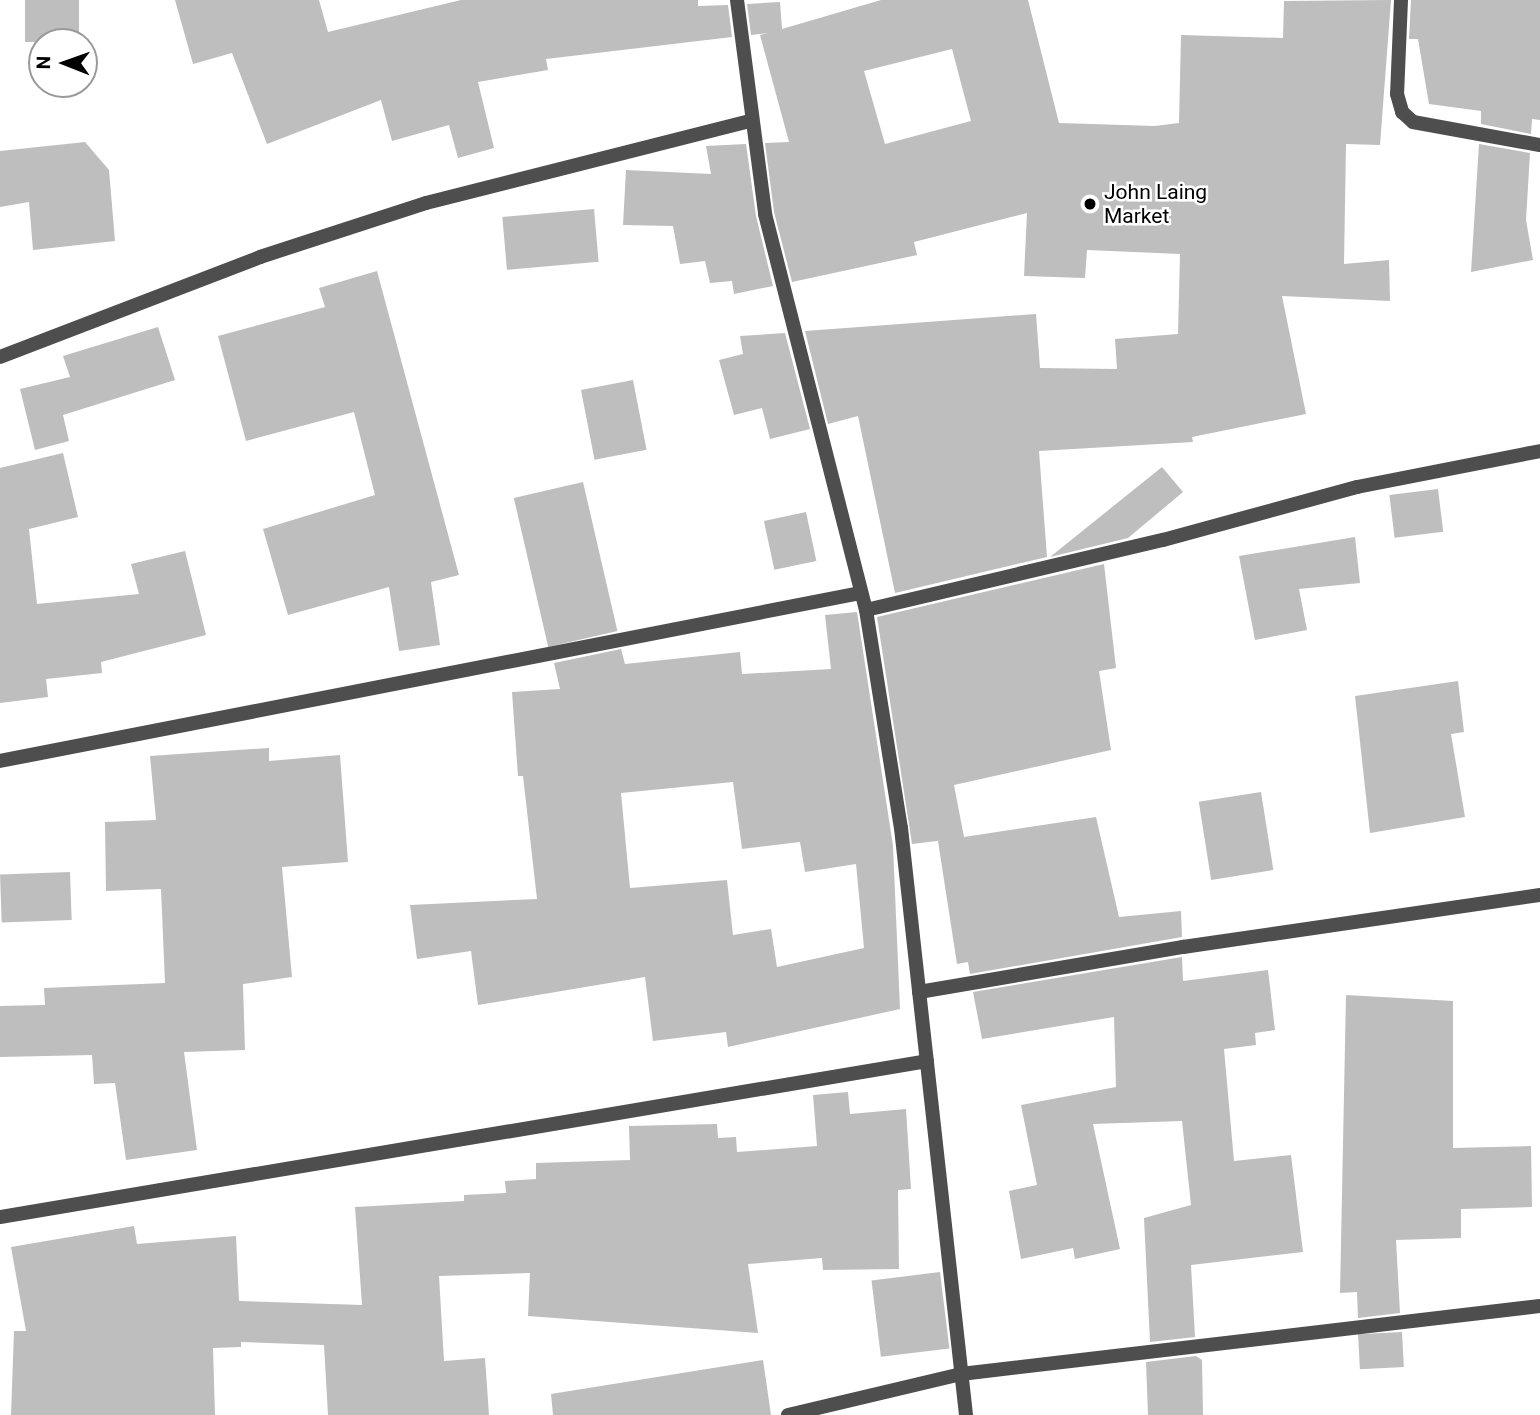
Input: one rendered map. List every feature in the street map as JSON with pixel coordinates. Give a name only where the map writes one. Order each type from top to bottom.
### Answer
[{"type":"street","points":[[737,0],[749,121],[765,214],[866,610],[901,828],[966,1415]]},
{"type":"street","points":[[1401,0],[1397,94],[1402,113],[1413,122],[1540,145]]},
{"type":"street","points":[[0,357],[260,257],[401,211],[749,121]]},
{"type":"street","points":[[866,610],[1163,540],[1357,487],[1540,451]]},
{"type":"street","points":[[0,761],[860,593]]},
{"type":"street","points":[[919,992],[1183,947],[1540,895]]},
{"type":"street","points":[[0,1217],[927,1061]]},
{"type":"street","points":[[788,1415],[961,1374],[1540,1306]]},
{"type":"building","points":[[25,0],[79,0],[79,28],[28,28],[28,42],[25,42]]},
{"type":"building","points":[[175,0],[319,0],[328,32],[461,0],[698,0],[698,6],[728,5],[732,37],[546,59],[548,70],[478,82],[494,148],[458,158],[449,125],[392,141],[381,100],[267,144],[232,53],[193,64]]},
{"type":"building","name":"John Laing Market","points":[[881,0],[1028,0],[1059,123],[1155,126],[1179,123],[1181,35],[1283,38],[1284,1],[1391,0],[1380,145],[1346,144],[1344,264],[1389,260],[1390,301],[1282,296],[1306,414],[1192,437],[1193,442],[1039,451],[1047,557],[895,593],[858,416],[828,424],[805,331],[1036,314],[1040,368],[1117,369],[1115,339],[1178,334],[1180,254],[1087,250],[1085,278],[1024,276],[1027,213],[914,242],[917,255],[792,282],[774,212],[765,143],[789,142],[760,35],[768,33],[751,35],[747,4],[780,2],[782,29]],"holes":[[[952,49],[971,121],[885,144],[864,71]]]},
{"type":"building","points":[[1411,0],[1540,0],[1540,120],[1532,119],[1531,134],[1481,124],[1481,111],[1429,104],[1418,39],[1409,39]]},
{"type":"building","points":[[85,142],[109,170],[115,241],[33,250],[29,202],[0,207],[0,151]]},
{"type":"building","points":[[746,144],[756,216],[773,286],[734,294],[732,281],[710,283],[705,261],[680,264],[673,226],[623,225],[626,170],[711,174],[706,146]]},
{"type":"building","points":[[1479,144],[1530,153],[1526,220],[1533,260],[1471,272]]},
{"type":"building","points":[[594,209],[599,262],[507,270],[502,217]]},
{"type":"building","points":[[377,271],[459,575],[431,582],[440,645],[399,651],[389,587],[288,615],[263,529],[375,495],[354,412],[246,441],[218,336],[325,307],[319,288]]},
{"type":"building","points":[[158,327],[175,380],[63,415],[69,441],[35,450],[20,389],[70,377],[63,356]]},
{"type":"building","points":[[785,333],[810,429],[770,439],[762,408],[734,415],[719,360],[743,354],[740,336]]},
{"type":"building","points":[[633,380],[647,450],[595,460],[581,390]]},
{"type":"building","points":[[63,453],[78,517],[29,529],[37,604],[139,594],[131,564],[185,551],[206,635],[101,662],[102,673],[46,679],[48,697],[0,703],[0,468]]},
{"type":"building","points":[[1162,467],[1183,492],[1128,538],[1050,557]]},
{"type":"building","points":[[583,482],[617,631],[548,647],[514,498]]},
{"type":"building","points":[[1438,489],[1443,532],[1395,538],[1389,495]]},
{"type":"building","points":[[806,512],[816,561],[774,570],[764,521]]},
{"type":"building","points":[[1355,537],[1360,583],[1299,589],[1307,630],[1255,640],[1239,556]]},
{"type":"building","points":[[1104,564],[1116,668],[1099,671],[1111,750],[954,785],[964,837],[1096,817],[1119,917],[1181,911],[1182,937],[970,974],[968,962],[957,964],[938,841],[945,840],[912,844],[877,617]]},
{"type":"building","points":[[857,612],[893,846],[900,1009],[728,1047],[726,1032],[653,1041],[645,977],[478,1005],[471,951],[417,959],[410,905],[537,899],[523,776],[518,776],[512,692],[560,689],[554,663],[621,649],[625,664],[740,652],[742,674],[831,669],[825,615]],"holes":[[[733,782],[742,849],[800,842],[805,872],[856,864],[864,948],[777,967],[771,929],[733,935],[727,880],[630,888],[621,793]]]},
{"type":"building","points":[[1458,681],[1464,732],[1451,734],[1465,817],[1370,833],[1355,696]]},
{"type":"building","points":[[269,748],[269,761],[340,755],[348,862],[282,867],[292,977],[243,984],[245,1050],[184,1052],[197,1150],[126,1160],[115,1083],[94,1084],[92,1055],[0,1057],[0,1006],[45,1005],[44,988],[165,983],[161,889],[106,891],[105,822],[156,820],[150,756]]},
{"type":"building","points":[[1261,792],[1273,870],[1211,880],[1199,802]]},
{"type":"building","points":[[70,872],[72,920],[2,922],[0,874]]},
{"type":"building","points":[[1182,957],[1183,981],[1268,970],[1275,1030],[1255,1033],[1256,1045],[1224,1049],[1234,1161],[1291,1155],[1303,1252],[1191,1265],[1195,1337],[1150,1342],[1144,1218],[1191,1205],[1182,1121],[1093,1124],[1120,1249],[1075,1259],[1073,1248],[1021,1259],[1009,1191],[1037,1185],[1021,1105],[1116,1087],[1114,1017],[982,1039],[973,992]]},
{"type":"building","points":[[1346,995],[1453,1001],[1453,1148],[1531,1146],[1532,1207],[1461,1209],[1461,1238],[1396,1240],[1400,1313],[1358,1318],[1357,1292],[1340,1293]]},
{"type":"building","points":[[848,1092],[850,1114],[906,1109],[911,1189],[898,1190],[899,1269],[823,1270],[822,1258],[748,1264],[758,1333],[528,1316],[530,1273],[439,1276],[444,1361],[485,1358],[489,1415],[328,1415],[324,1345],[241,1342],[241,1347],[213,1348],[215,1415],[11,1415],[14,1331],[26,1331],[11,1247],[134,1226],[137,1244],[236,1236],[239,1301],[362,1305],[355,1207],[464,1201],[464,1195],[506,1193],[505,1181],[536,1179],[536,1163],[630,1160],[629,1126],[717,1124],[718,1138],[736,1137],[737,1152],[817,1146],[813,1095]]},
{"type":"building","points":[[940,1272],[949,1348],[881,1357],[872,1280]]},
{"type":"building","points":[[1402,1332],[1404,1367],[1360,1369],[1358,1334]]},
{"type":"building","points":[[1196,1356],[1202,1360],[1203,1415],[1148,1415],[1146,1362]]},
{"type":"building","points":[[763,1360],[771,1415],[553,1415],[551,1394]]},
{"type":"place","name":"John Laing Market","points":[[1090,204]]}]
